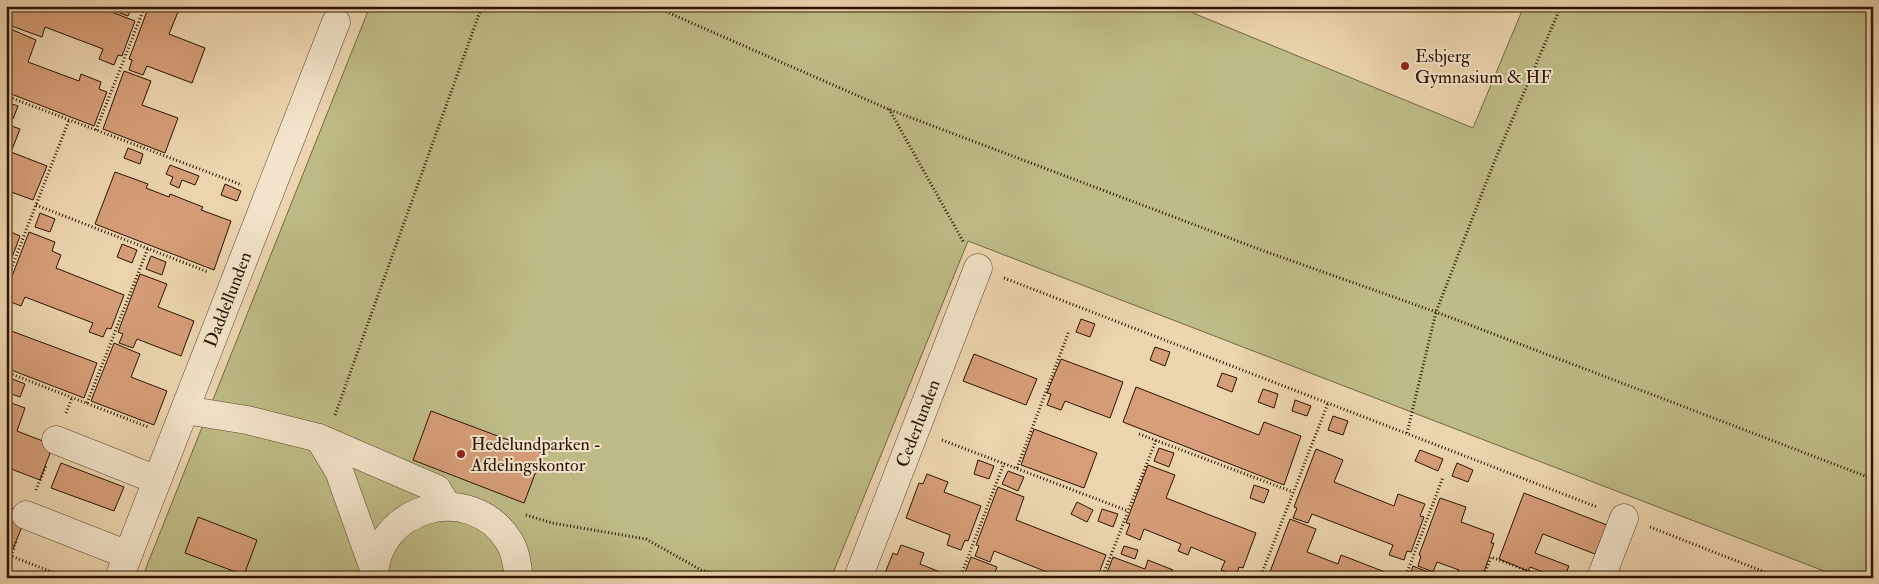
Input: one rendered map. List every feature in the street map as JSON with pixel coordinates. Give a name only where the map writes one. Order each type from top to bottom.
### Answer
[{"type":"street","name":"Daddellunden","points":[[124,566],[336,22]]},
{"type":"street","name":"Cederlunden","points":[[858,578],[978,268]]},
{"type":"street","points":[[185,410],[247,420],[319,438],[437,489],[447,506]]},
{"type":"street","points":[[319,438],[339,471],[374,574]]},
{"type":"street","points":[[56,440],[157,480]]},
{"type":"street","points":[[374,574],[379,552],[387,537],[399,524],[413,514],[430,508],[447,506],[482,515],[497,527],[509,542],[516,560],[519,578]]},
{"type":"street","points":[[26,515],[124,566]]},
{"type":"street","points":[[1601,578],[1624,518]]},
{"type":"path","points":[[96,130],[144,6]]},
{"type":"path","points":[[319,438],[333,420],[482,6]]},
{"type":"path","points":[[653,6],[888,109],[1264,252],[1436,312],[1873,479]]},
{"type":"path","points":[[1407,433],[1436,312],[1495,160],[1561,6]]},
{"type":"path","points":[[6,96],[268,196]]},
{"type":"path","points":[[888,109],[978,268],[1780,578]]},
{"type":"path","points":[[6,282],[69,120]]},
{"type":"path","points":[[36,205],[234,282]]},
{"type":"path","points":[[87,403],[148,248]]},
{"type":"path","points":[[1017,468],[1069,331]]},
{"type":"path","points":[[6,372],[174,437]]},
{"type":"path","points":[[67,578],[8,555],[26,515],[72,398]]},
{"type":"path","points":[[1260,578],[1328,403]]},
{"type":"path","points":[[916,430],[1128,511]]},
{"type":"path","points":[[1139,434],[1293,492]]},
{"type":"path","points":[[1102,578],[1156,440]]},
{"type":"path","points":[[960,578],[1004,463]]},
{"type":"path","points":[[1405,578],[1443,477]]},
{"type":"path","points":[[523,514],[552,523],[646,539],[700,570],[730,578]]},
{"type":"path","points":[[1483,578],[1491,557],[1547,578]]},
{"type":"path","points":[[793,578],[814,576],[826,578]]},
{"type":"shaded area","points":[[358,6],[1176,6],[1473,128],[1524,6],[1873,6],[1873,578],[1842,578],[968,241],[831,578],[142,578],[368,11]]},
{"type":"building","points":[[6,6],[96,6],[135,21],[122,56],[118,55],[114,65],[99,59],[103,49],[45,27],[42,37],[6,24],[8,13],[6,12]]},
{"type":"building","points":[[119,6],[132,6],[128,16],[117,12]]},
{"type":"building","points":[[149,6],[163,6],[178,12],[169,34],[205,48],[192,83],[147,66],[143,75],[129,70],[132,60],[129,59]]},
{"type":"building","points":[[6,27],[36,40],[28,62],[79,81],[81,74],[101,82],[99,89],[107,92],[94,126],[6,92]]},
{"type":"building","points":[[124,71],[151,81],[142,105],[178,118],[165,153],[103,129]]},
{"type":"building","points":[[6,102],[18,106],[13,119],[6,117]]},
{"type":"building","points":[[6,124],[20,129],[11,152],[47,166],[33,200],[6,190]]},
{"type":"building","points":[[128,148],[143,154],[140,164],[124,158]]},
{"type":"building","points":[[170,165],[199,176],[195,185],[182,180],[179,188],[170,184],[173,177],[166,174]]},
{"type":"building","points":[[115,172],[148,184],[146,188],[169,197],[170,194],[203,207],[201,210],[231,221],[214,270],[95,224]]},
{"type":"building","points":[[225,184],[241,191],[237,201],[221,195]]},
{"type":"building","points":[[40,213],[55,219],[50,232],[35,227]]},
{"type":"building","points":[[6,230],[20,236],[7,271],[6,270]]},
{"type":"building","points":[[29,232],[55,242],[52,251],[61,255],[56,268],[124,295],[111,329],[107,328],[103,337],[89,332],[93,323],[25,297],[21,306],[6,300],[10,290],[7,289]]},
{"type":"building","points":[[122,244],[137,250],[132,263],[117,257]]},
{"type":"building","points":[[151,256],[166,262],[162,275],[146,269]]},
{"type":"building","points":[[140,274],[167,284],[158,307],[194,321],[181,356],[137,339],[133,348],[119,343],[123,334],[118,332]]},
{"type":"building","points":[[1081,319],[1095,324],[1090,337],[1076,332]]},
{"type":"building","points":[[6,329],[97,363],[84,398],[6,368]]},
{"type":"building","points":[[114,343],[140,354],[131,377],[167,391],[154,425],[91,401]]},
{"type":"building","points":[[1155,347],[1170,352],[1165,366],[1150,360]]},
{"type":"building","points":[[974,354],[1037,379],[1026,405],[963,381]]},
{"type":"building","points":[[1061,359],[1123,382],[1110,418],[1065,401],[1061,410],[1047,405],[1051,394],[1047,393]]},
{"type":"building","points":[[1222,373],[1237,378],[1232,392],[1217,386]]},
{"type":"building","points":[[10,378],[25,384],[20,397],[6,392]]},
{"type":"building","points":[[1136,387],[1259,435],[1264,422],[1301,436],[1284,485],[1123,422]]},
{"type":"building","points":[[1263,389],[1278,394],[1274,408],[1258,402]]},
{"type":"building","points":[[1295,400],[1311,406],[1307,416],[1292,411]]},
{"type":"building","points":[[6,401],[25,408],[17,431],[53,445],[40,480],[6,467]]},
{"type":"building","points":[[431,411],[543,453],[524,503],[413,460]]},
{"type":"building","points":[[1333,416],[1348,421],[1343,435],[1328,430]]},
{"type":"building","points":[[1034,429],[1097,453],[1084,488],[1021,465]]},
{"type":"building","points":[[1159,448],[1174,453],[1169,467],[1154,461]]},
{"type":"building","points":[[1316,449],[1343,460],[1334,482],[1394,506],[1398,494],[1425,504],[1420,516],[1424,517],[1411,552],[1407,551],[1404,560],[1389,555],[1393,545],[1312,514],[1308,523],[1293,518],[1297,508],[1294,507]]},
{"type":"building","points":[[1420,450],[1443,459],[1438,471],[1415,461]]},
{"type":"building","points":[[978,460],[994,466],[989,479],[974,474]]},
{"type":"building","points":[[61,463],[124,487],[114,511],[51,488]]},
{"type":"building","points":[[1457,463],[1473,470],[1468,482],[1452,476]]},
{"type":"building","points":[[1148,465],[1175,475],[1166,498],[1256,533],[1243,568],[1239,567],[1236,576],[1221,570],[1225,561],[1191,547],[1188,555],[1178,551],[1181,544],[1144,529],[1140,540],[1126,534],[1130,524],[1126,523]]},
{"type":"building","points":[[1008,471],[1024,477],[1018,491],[1002,484]]},
{"type":"building","points":[[927,474],[948,482],[944,492],[981,506],[968,541],[965,540],[961,550],[947,545],[950,535],[906,518],[919,483],[923,484]]},
{"type":"building","points":[[1254,485],[1269,490],[1264,503],[1250,498]]},
{"type":"building","points":[[998,487],[1024,497],[1016,520],[1106,555],[1097,578],[1062,578],[994,551],[990,562],[975,556],[979,546],[976,545]]},
{"type":"building","points":[[1524,493],[1607,525],[1595,554],[1543,534],[1535,553],[1569,566],[1564,578],[1558,578],[1530,567],[1528,571],[1499,559]]},
{"type":"building","points":[[1440,498],[1466,507],[1461,522],[1494,534],[1491,543],[1494,543],[1482,578],[1475,576],[1474,578],[1456,578],[1459,570],[1437,562],[1433,572],[1418,566],[1421,556],[1419,555]]},
{"type":"building","points":[[1077,502],[1093,510],[1087,522],[1071,514]]},
{"type":"building","points":[[6,506],[27,514],[13,549],[6,547]]},
{"type":"building","points":[[1102,509],[1118,514],[1113,527],[1098,521]]},
{"type":"building","points":[[198,517],[257,540],[244,575],[185,553]]},
{"type":"building","points":[[1290,519],[1316,529],[1307,552],[1338,564],[1341,555],[1385,572],[1383,578],[1268,577]]},
{"type":"building","points":[[901,545],[924,553],[920,564],[955,578],[883,578],[893,553],[897,555]]},
{"type":"building","points":[[1124,546],[1138,550],[1135,559],[1121,554]]},
{"type":"building","points":[[971,557],[997,567],[993,578],[963,578]]},
{"type":"building","points":[[1113,557],[1145,569],[1148,560],[1173,570],[1170,578],[1105,578]]},
{"type":"building","points":[[1413,566],[1440,577],[1440,578],[1409,578]]},
{"type":"place","name":"Esbjerg Gymnasium & HF","points":[[1405,66]]},
{"type":"place","name":"Hedelundparken - Afdelingskontor","points":[[461,454]]}]
